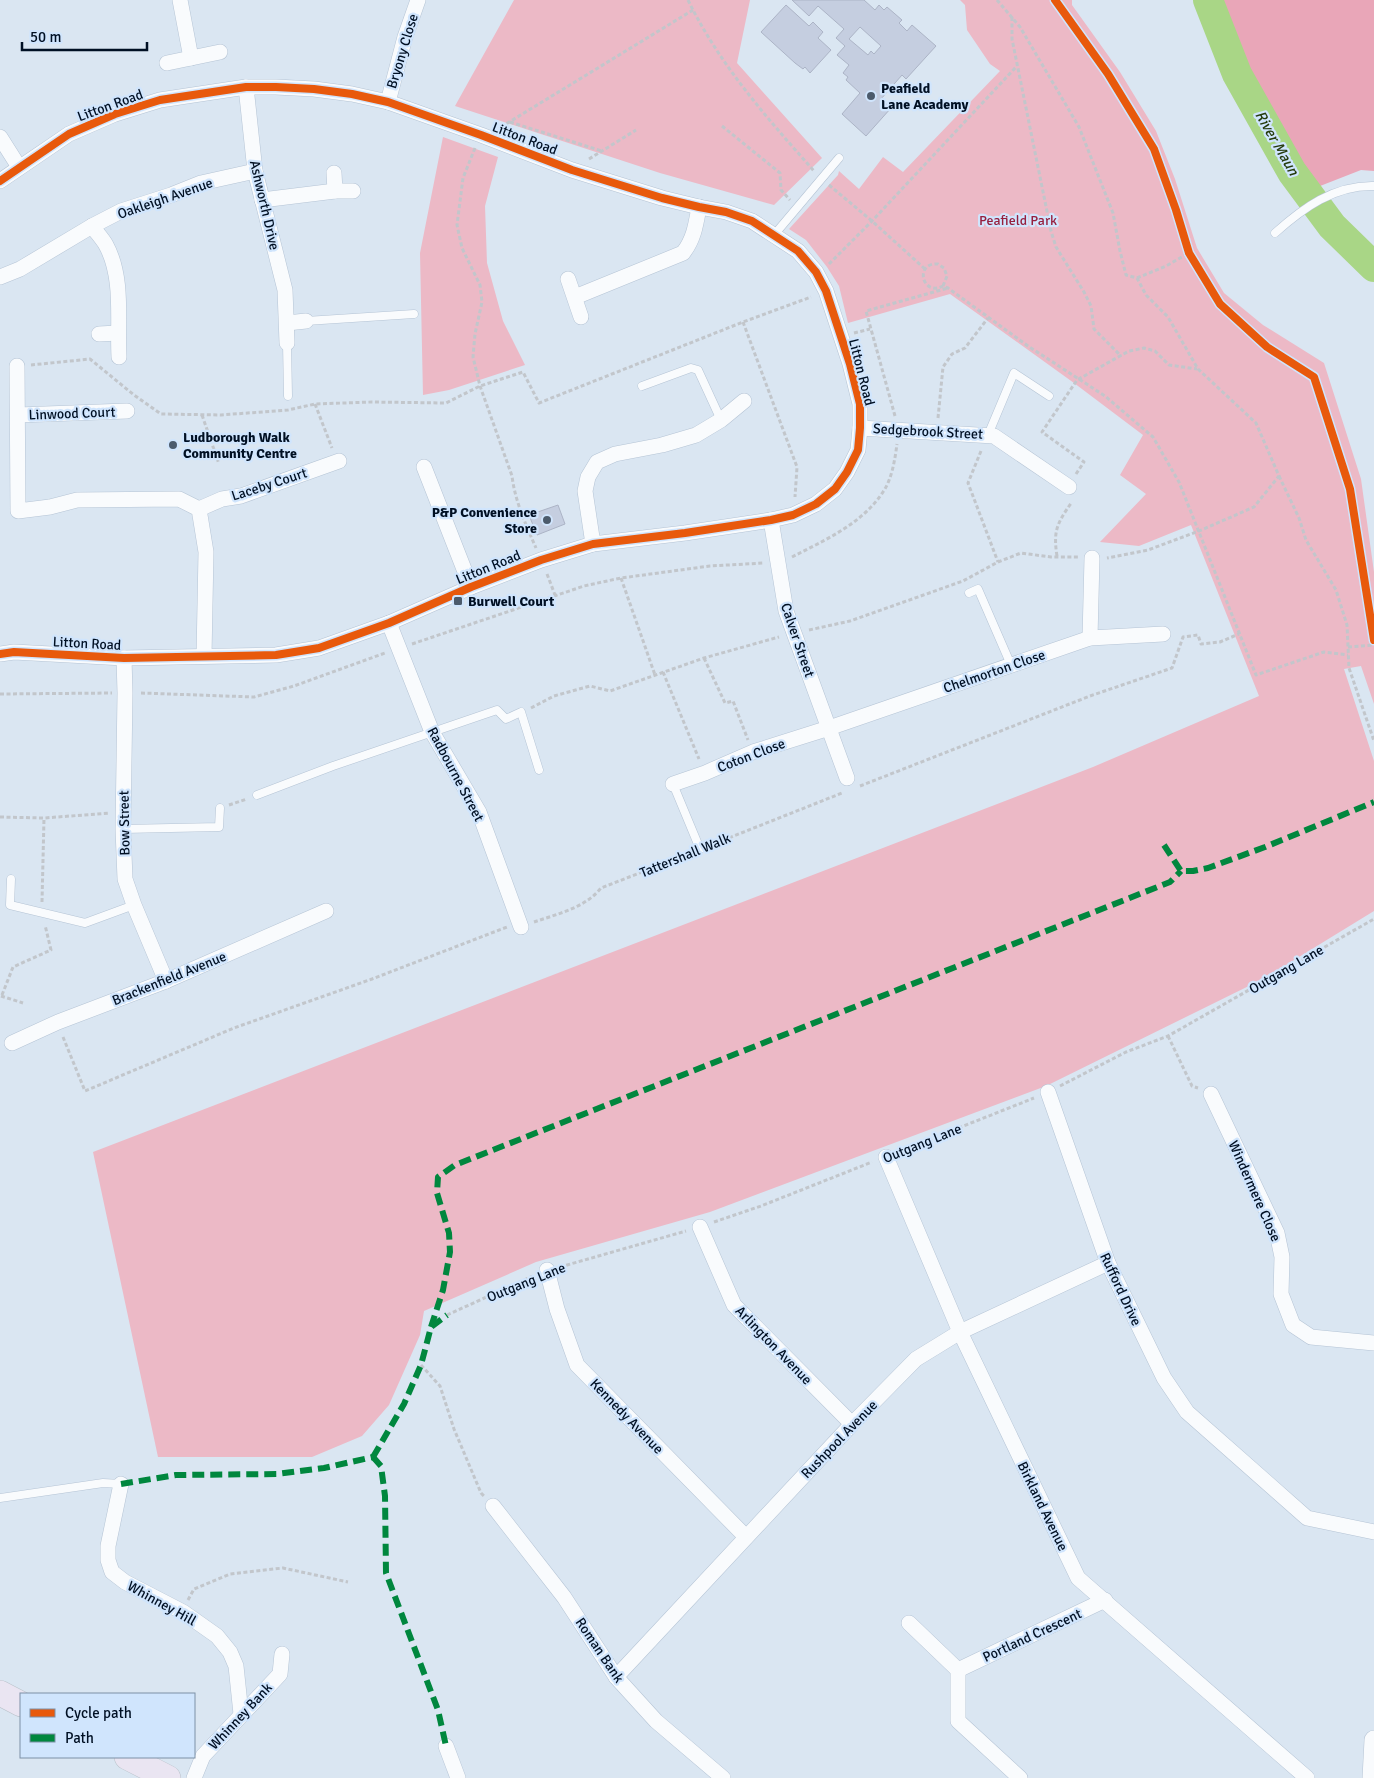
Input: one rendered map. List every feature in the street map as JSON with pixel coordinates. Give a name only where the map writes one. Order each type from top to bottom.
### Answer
[{"type":"highway","points":[[0,1693],[20,1703]]},
{"type":"highway","points":[[129,1758],[168,1778]]},
{"type":"street","points":[[180,0],[191,58]]},
{"type":"street","name":"Bryony Close","points":[[388,102],[405,36],[418,0]]},
{"type":"street","points":[[166,63],[220,52]]},
{"type":"street","name":"Litton Road","points":[[0,182],[69,134],[115,114],[160,100],[246,87],[276,86],[352,94],[388,102],[572,170],[699,207],[726,212],[752,221],[774,235],[798,251],[818,275],[826,291],[850,364],[860,404],[858,450],[847,472],[835,489],[816,504],[793,515],[771,520],[593,544],[541,560],[471,587],[389,623],[319,648],[276,656],[124,658],[14,652],[0,654]]},
{"type":"street","name":"Ashworth Drive","points":[[246,87],[255,171],[285,290],[287,343]]},
{"type":"street","points":[[0,136],[20,167]]},
{"type":"street","name":"Oakleigh Avenue","points":[[0,277],[20,269],[121,211],[201,183],[255,171]]},
{"type":"street","points":[[334,173],[335,191]]},
{"type":"street","points":[[262,200],[335,191],[353,191]]},
{"type":"street","points":[[575,298],[683,253],[690,244],[699,207]]},
{"type":"street","points":[[92,226],[106,244],[114,267],[117,287],[118,357]]},
{"type":"street","points":[[568,279],[581,317]]},
{"type":"street","points":[[287,323],[306,321]]},
{"type":"street","points":[[99,334],[118,333]]},
{"type":"street","name":"Linwood Court","points":[[17,366],[18,511],[50,508],[77,500],[178,500],[199,509]]},
{"type":"street","points":[[593,544],[584,491],[588,477],[598,462],[615,454],[662,445],[696,435],[721,420],[744,400]]},
{"type":"street","name":"Linwood Court","points":[[18,415],[127,411]]},
{"type":"street","name":"Sedgebrook Street","points":[[860,428],[994,436],[1070,494]]},
{"type":"street","name":"Laceby Court","points":[[199,509],[222,499],[241,496],[336,455]]},
{"type":"street","points":[[424,467],[471,587]]},
{"type":"street","points":[[199,509],[206,552],[204,656]]},
{"type":"street","name":"Calver Street","points":[[771,520],[786,611],[829,728],[848,787]]},
{"type":"street","points":[[1090,638],[1092,558]]},
{"type":"street","name":"Radbourne Street","points":[[389,623],[432,732],[479,812],[520,924]]},
{"type":"street","name":"Chelmorton Close","points":[[829,728],[1090,638],[1163,634]]},
{"type":"street","name":"Bow Street","points":[[124,658],[123,829],[125,879],[166,981]]},
{"type":"street","name":"Coton Close","points":[[673,784],[705,773],[753,752],[829,728]]},
{"type":"street","name":"Brackenfield Avenue","points":[[12,1043],[58,1022],[166,981],[326,911]]},
{"type":"street","name":"Rufford Drive","points":[[1048,1092],[1108,1263],[1164,1378],[1187,1412],[1307,1518],[1374,1532]]},
{"type":"street","name":"Windermere Close","points":[[1211,1094],[1277,1234],[1282,1257],[1280,1294],[1293,1326],[1310,1337],[1374,1343]]},
{"type":"street","name":"Birkland Avenue","points":[[886,1157],[960,1332],[1078,1578],[1307,1778]]},
{"type":"street","name":"Arlington Avenue","points":[[700,1227],[734,1305],[852,1424]]},
{"type":"street","name":"Rushpool Avenue","points":[[616,1677],[852,1424],[916,1359],[960,1332],[1108,1263]]},
{"type":"street","name":"Kennedy Avenue","points":[[547,1270],[557,1310],[577,1365],[746,1538]]},
{"type":"street","name":"Whinney Hill","points":[[121,1484],[108,1546],[108,1560],[112,1572],[125,1582],[183,1612],[217,1636],[230,1652],[236,1666],[241,1714]]},
{"type":"street","name":"Roman Bank","points":[[493,1506],[564,1597],[616,1677],[656,1721],[723,1778]]},
{"type":"street","name":"Portland Crescent","points":[[958,1670],[1105,1600]]},
{"type":"street","points":[[909,1623],[958,1670],[958,1721],[1020,1778]]},
{"type":"street","name":"Whinney Bank","points":[[194,1778],[203,1756],[280,1674],[282,1654]]},
{"type":"street","points":[[1372,1778],[1374,1740]]},
{"type":"street","points":[[446,1746],[458,1778]]},
{"type":"lane","points":[[774,235],[839,158]]},
{"type":"lane","points":[[1275,233],[1307,207],[1334,192],[1358,186],[1374,186]]},
{"type":"lane","points":[[306,321],[414,314]]},
{"type":"lane","points":[[287,343],[288,396]]},
{"type":"lane","points":[[642,386],[691,368],[698,370],[721,420]]},
{"type":"lane","points":[[988,435],[1014,372],[1049,396]]},
{"type":"lane","points":[[969,593],[978,589],[1011,665]]},
{"type":"lane","points":[[257,796],[333,766],[497,710],[506,719],[521,712],[539,770]]},
{"type":"lane","points":[[673,784],[700,849]]},
{"type":"lane","points":[[123,829],[219,827],[220,808]]},
{"type":"lane","points":[[11,879],[10,905],[85,923],[134,905]]},
{"type":"lane","points":[[0,1498],[103,1483],[121,1484]]},
{"type":"path","points":[[688,0],[692,10],[725,62],[768,120],[822,179],[925,269]]},
{"type":"path","points":[[997,0],[1020,27],[1079,127],[1113,213],[1126,274],[1137,278],[1146,295],[1168,317],[1198,369],[1256,423],[1299,518],[1306,540],[1336,590],[1347,625],[1350,668],[1374,741]]},
{"type":"path","points":[[556,594],[522,517],[513,487],[512,476],[480,386],[473,357],[475,334],[482,302],[480,285],[462,248],[457,225],[463,178],[481,135],[510,122],[692,10]]},
{"type":"path","points":[[1012,17],[1012,39],[1056,247],[1091,306],[1094,329],[1121,356]]},
{"type":"path","points":[[818,275],[872,221],[1018,66]]},
{"type":"path","points":[[510,122],[602,151]]},
{"type":"path","points":[[722,126],[780,173],[781,190],[797,208]]},
{"type":"path","points":[[572,170],[636,130]]},
{"type":"path","points":[[1187,244],[1194,262]]},
{"type":"path","points":[[1137,278],[1166,266],[1189,253]]},
{"type":"path","points":[[943,286],[947,276],[941,265],[934,264],[925,269],[923,277],[928,286],[948,288],[1078,380],[1105,396],[1153,437],[1178,482],[1256,675],[1324,652],[1348,655]]},
{"type":"path","points":[[0,694],[125,693],[254,697],[294,686],[556,594],[621,578],[710,566],[778,562],[790,558],[859,519],[884,491],[895,461],[898,429],[866,311],[948,288]]},
{"type":"path","points":[[17,366],[90,359],[134,395],[161,414],[202,415],[288,410],[315,404],[372,402],[446,403],[480,386],[523,372],[539,403],[826,291]]},
{"type":"path","points":[[936,432],[943,366],[952,354],[965,348],[988,318]]},
{"type":"path","points":[[743,322],[797,467],[793,515]]},
{"type":"path","points":[[1057,556],[1054,538],[1061,516],[1084,462],[1042,432],[1078,380],[1129,351],[1144,348],[1155,351],[1169,365],[1198,369]]},
{"type":"path","points":[[315,404],[336,455]]},
{"type":"path","points":[[202,415],[219,464]]},
{"type":"path","points":[[988,435],[968,483],[998,562]]},
{"type":"path","points":[[521,712],[554,696],[590,686],[610,691],[704,658],[794,633],[850,621],[963,581],[998,562],[1021,553],[1051,557],[1107,558],[1148,550],[1199,531],[1254,507],[1279,476]]},
{"type":"path","points":[[621,578],[655,675]]},
{"type":"path","points":[[1348,647],[1374,645]]},
{"type":"path","points":[[704,658],[725,703],[733,701],[753,752]]},
{"type":"path","points":[[663,672],[705,773]]},
{"type":"path","points":[[220,808],[257,796]]},
{"type":"path","points":[[0,817],[44,818],[123,813]]},
{"type":"path","points":[[23,1003],[1,996],[13,967],[51,950],[41,912],[44,818]]},
{"type":"path","points":[[1168,1036],[1192,1086],[1211,1094]]},
{"type":"path","points":[[421,1365],[440,1386],[454,1429],[481,1493],[493,1506]]},
{"type":"path","points":[[183,1612],[194,1589],[230,1574],[283,1568],[348,1582]]},
{"type":"green space","points":[[514,0],[750,0],[737,63],[822,158],[774,205],[660,173],[455,106]]},
{"type":"green space","name":"Peafield Park","points":[[960,0],[1072,0],[1072,5],[1120,72],[1156,131],[1175,179],[1197,248],[1224,293],[1263,325],[1324,363],[1361,479],[1374,572],[1374,704],[1361,666],[1344,669],[1374,761],[1374,911],[1263,979],[1046,1086],[710,1212],[536,1262],[424,1311],[420,1335],[389,1405],[362,1436],[312,1457],[158,1457],[93,1152],[1093,767],[1259,696],[1191,525],[1139,546],[1100,542],[1146,494],[1120,475],[1143,435],[950,294],[848,323],[839,286],[806,240],[789,229],[838,175],[839,171],[859,189],[883,157],[903,172],[1000,71],[990,64],[967,30],[965,5]]},
{"type":"green space","points":[[443,137],[498,157],[485,206],[487,263],[503,321],[525,365],[449,390],[423,395],[420,253]]},
{"type":"shaded area","points":[[1220,0],[1374,0],[1374,171],[1361,170],[1315,188],[1253,75]]},
{"type":"building","points":[[792,0],[864,0],[875,10],[879,5],[884,10],[887,7],[902,20],[899,23],[907,31],[912,25],[936,46],[906,79],[902,75],[881,99],[891,108],[866,136],[842,114],[860,93],[846,80],[848,77],[843,73],[849,65],[837,55],[845,46],[836,38],[844,29],[818,6],[809,16]],"holes":[[[860,27],[881,46],[874,54],[871,51],[868,55],[849,39]]]},
{"type":"building","points":[[786,5],[809,26],[813,22],[823,32],[818,38],[831,50],[810,73],[805,67],[803,69],[795,63],[761,32]]},
{"type":"building","name":"P&P Convenience Store","points":[[558,505],[565,524],[537,535],[529,515]]},
{"type":"waterway","name":"River Maun","points":[[1208,0],[1237,74],[1292,172],[1332,226],[1374,267]]},
{"type":"marked path","points":[[1164,845],[1181,871],[1208,868],[1265,847],[1374,802]]},
{"type":"marked path","points":[[431,1327],[443,1290],[450,1252],[449,1233],[437,1193],[438,1177],[455,1165],[1170,882],[1181,871]]},
{"type":"marked path","points":[[373,1457],[404,1404],[421,1365],[431,1327],[447,1315]]},
{"type":"marked path","points":[[373,1457],[381,1466],[385,1496],[386,1573],[438,1710],[446,1746]]},
{"type":"marked path","points":[[121,1484],[176,1475],[277,1474],[324,1468],[373,1457]]},
{"type":"cycle path","points":[[1055,0],[1108,74],[1154,149],[1189,253],[1220,304],[1267,347],[1314,377],[1350,489],[1374,640]]},
{"type":"cycle path","points":[[0,181],[69,134],[115,114],[160,100],[246,87],[276,87],[352,94],[388,102],[572,170],[662,198],[726,212],[752,221],[798,251],[816,272],[826,291],[850,364],[860,404],[858,450],[847,472],[835,489],[816,504],[793,515],[685,533],[593,544],[541,560],[471,587],[389,623],[319,648],[276,655],[124,658],[14,652],[0,654]]},
{"type":"place","name":"Peafield Lane Academy","points":[[871,96]]},
{"type":"place","name":"Ludborough Walk Community Centre","points":[[173,445]]},
{"type":"place","name":"P&P Convenience Store","points":[[547,520]]},
{"type":"place","name":"Burwell Court","points":[[458,601]]}]
